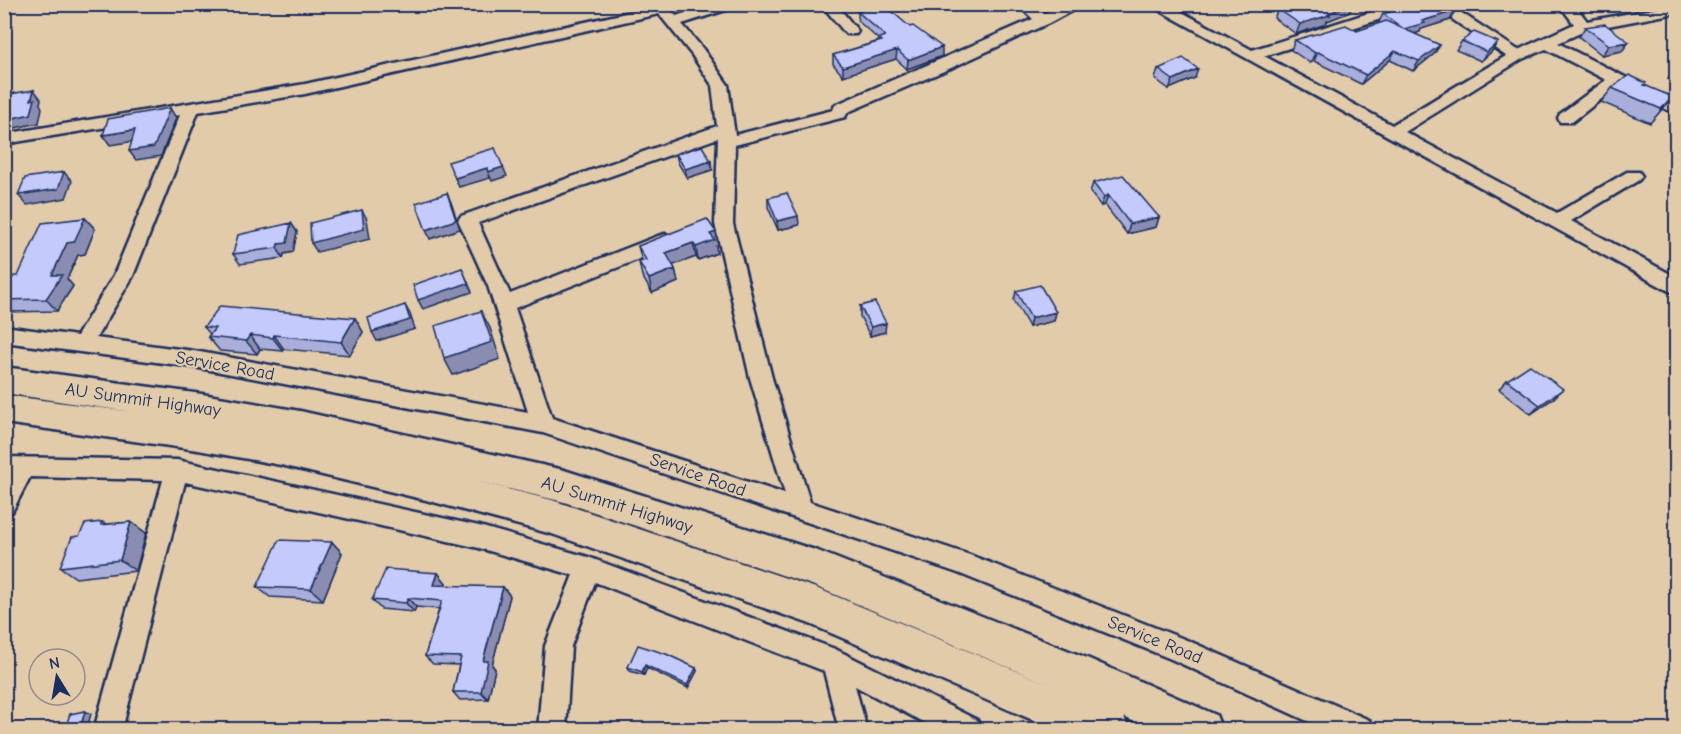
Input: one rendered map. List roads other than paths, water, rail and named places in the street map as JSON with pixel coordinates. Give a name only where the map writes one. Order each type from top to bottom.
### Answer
[{"type":"main road","name":"AU Summit Highway","points":[[4,380],[202,408],[300,425],[564,486],[818,569],[1087,679],[1201,729]]},
{"type":"main road","name":"AU Summit Highway","points":[[4,409],[198,435],[280,450],[426,484],[552,517],[816,607],[1108,729]]},
{"type":"street","points":[[4,139],[305,89],[664,12],[730,4]]},
{"type":"street","points":[[828,4],[850,31]]},
{"type":"street","points":[[1024,4],[1044,20]]},
{"type":"street","points":[[543,424],[498,286],[466,220],[726,136],[839,113],[842,109],[1077,4]]},
{"type":"street","points":[[1252,55],[1414,4]]},
{"type":"street","points":[[1437,4],[1516,56]]},
{"type":"street","points":[[1566,4],[1583,26]]},
{"type":"street","points":[[1159,5],[1675,282]]},
{"type":"street","points":[[1393,132],[1516,56],[1545,42],[1583,26],[1677,9]]},
{"type":"street","points":[[664,12],[698,52],[720,85],[726,136],[724,218],[761,378],[801,510]]},
{"type":"street","points":[[1656,12],[1677,24]]},
{"type":"street","points":[[1545,42],[1677,109]]},
{"type":"street","points":[[1566,118],[1616,80]]},
{"type":"street","points":[[83,343],[123,276],[191,109]]},
{"type":"street","points":[[1558,221],[1633,177]]},
{"type":"street","points":[[702,226],[724,218]]},
{"type":"street","points":[[503,305],[680,235]]},
{"type":"street","name":"Service Road","points":[[4,334],[194,359],[543,424],[961,563],[1180,650],[1359,729]]},
{"type":"street","points":[[4,505],[14,467],[177,470],[479,537],[588,568],[835,662],[967,729]]},
{"type":"street","points":[[108,729],[177,470]]},
{"type":"street","points":[[552,729],[558,646],[588,568]]},
{"type":"street","points":[[835,662],[853,729]]}]
